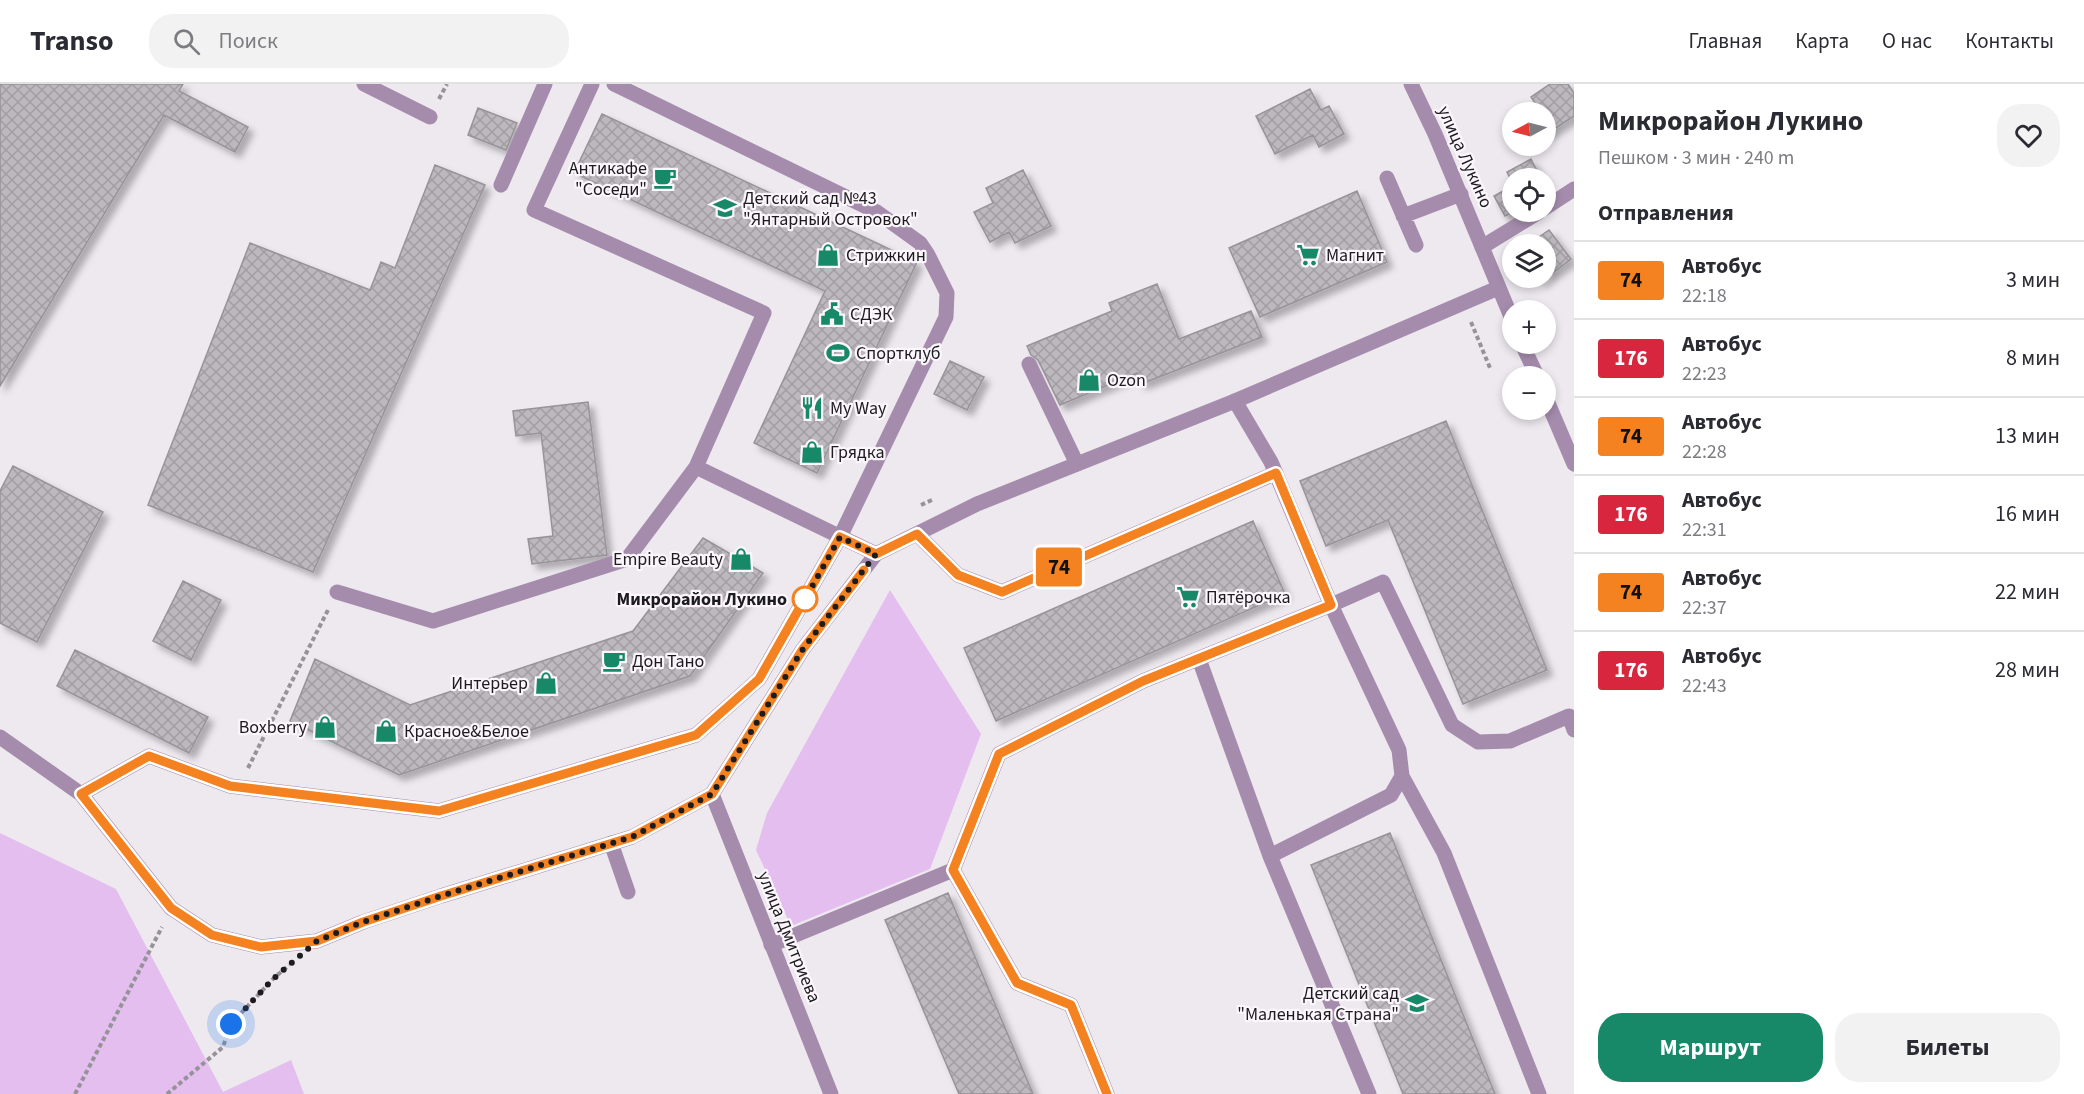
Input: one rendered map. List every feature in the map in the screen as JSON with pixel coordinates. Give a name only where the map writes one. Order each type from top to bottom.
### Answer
[{"type":"street","points":[[364,84],[430,117]]},
{"type":"street","points":[[501,185],[545,84]]},
{"type":"street","points":[[337,592],[433,621],[627,559],[696,467],[764,313],[534,210],[592,84]]},
{"type":"street","points":[[81,794],[149,756],[230,786],[439,811],[696,735],[759,679],[840,537],[946,317],[947,293],[920,243],[877,212],[614,84]]},
{"type":"street","name":"улица Лукино","points":[[1411,84],[1461,194],[1498,288]]},
{"type":"street","points":[[1387,178],[1416,245]]},
{"type":"street","points":[[1556,201],[1574,189]]},
{"type":"street","points":[[1403,216],[1461,194]]},
{"type":"street","points":[[1482,247],[1523,222]]},
{"type":"street","points":[[0,737],[81,794],[171,908],[212,935],[261,947],[317,941],[363,922],[441,896],[632,837],[712,794],[803,649],[876,554],[977,504],[1235,401],[1498,288],[1503,300]]},
{"type":"street","points":[[1029,364],[1077,464]]},
{"type":"street","points":[[1235,401],[1276,473],[1331,605],[1399,750],[1402,776],[1444,853],[1539,1094]]},
{"type":"street","points":[[1555,420],[1574,464]]},
{"type":"street","points":[[696,467],[876,554]]},
{"type":"street","points":[[917,534],[958,575],[1002,592],[1276,473]]},
{"type":"street","points":[[771,945],[953,870],[999,754],[1143,681],[1383,582],[1452,725],[1478,742],[1510,741],[1569,716],[1574,730]]},
{"type":"street","points":[[1199,659],[1269,856],[1369,1094]]},
{"type":"street","points":[[1269,856],[1390,795],[1402,776]]},
{"type":"street","name":"улица Дмитриева","points":[[712,794],[831,1094]]},
{"type":"street","points":[[611,843],[628,891]]},
{"type":"street","points":[[953,870],[1017,983],[1071,1005],[1107,1094]]},
{"type":"path","points":[[1463,303],[1490,368]]},
{"type":"path","points":[[239,787],[337,592]]},
{"type":"path","points":[[75,1094],[171,908]]},
{"type":"path","points":[[167,1094],[223,1047],[231,1024],[273,979],[291,964]]},
{"type":"shaded area","points":[[890,590],[981,734],[930,869],[791,926],[756,850],[767,813]]},
{"type":"shaded area","points":[[0,833],[116,889],[223,1092],[291,1060],[304,1094],[0,1094]]},
{"type":"building","points":[[0,84],[183,84],[179,91],[248,127],[235,152],[164,115],[0,386]]},
{"type":"building","points":[[1550,84],[1568,84],[1574,93],[1574,116],[1556,128],[1556,102],[1534,102],[1531,97]]},
{"type":"building","points":[[1310,89],[1321,110],[1329,106],[1344,134],[1319,147],[1313,135],[1275,154],[1256,116]]},
{"type":"building","points":[[478,108],[517,123],[506,150],[468,135]]},
{"type":"building","points":[[602,114],[917,262],[817,473],[754,443],[825,291],[574,173]]},
{"type":"building","points":[[1531,159],[1536,168],[1514,168]]},
{"type":"building","points":[[435,165],[485,185],[313,572],[148,505],[250,243],[370,290],[381,262],[395,268]]},
{"type":"building","points":[[1023,170],[1051,226],[1015,243],[1009,232],[990,242],[974,212],[993,203],[986,188]]},
{"type":"building","name":"Магнит","points":[[1357,191],[1387,262],[1260,317],[1229,248]]},
{"type":"building","points":[[1502,192],[1502,211],[1494,196]]},
{"type":"building","points":[[1556,239],[1571,259],[1556,270]]},
{"type":"building","points":[[1157,284],[1179,339],[1251,311],[1262,337],[1141,384],[1137,373],[1060,405],[1038,360],[1031,355],[1027,346],[1112,311],[1109,303]]},
{"type":"building","points":[[950,361],[984,377],[967,410],[934,394]]},
{"type":"building","points":[[588,402],[607,555],[532,564],[528,539],[553,536],[541,433],[516,436],[513,411]]},
{"type":"building","points":[[1446,421],[1547,670],[1463,704],[1388,520],[1326,546],[1300,481]]},
{"type":"building","points":[[13,466],[103,512],[37,642],[0,623],[0,491]]},
{"type":"building","points":[[1253,521],[1285,594],[996,721],[964,648]]},
{"type":"building","points":[[703,538],[763,573],[690,676],[399,775],[290,721],[315,659],[410,705],[633,631]]},
{"type":"building","points":[[183,581],[221,600],[191,660],[153,641]]},
{"type":"building","points":[[75,650],[208,717],[189,753],[57,686]]},
{"type":"building","points":[[1390,833],[1495,1094],[1403,1094],[1311,865]]},
{"type":"building","points":[[948,893],[1033,1094],[959,1094],[885,920]]},
{"type":"bus line","name":"74","points":[[864,570],[803,649],[712,794],[632,837],[441,896],[363,922],[317,941],[261,947],[212,935],[171,908],[81,794],[149,756],[230,786],[439,811],[696,735],[759,679],[840,537],[876,554],[917,534],[958,575],[1002,592],[1276,473],[1331,605],[1143,681],[999,754],[953,870],[1017,983],[1071,1005],[1107,1094]]},
{"type":"place","name":"Антикафе \"Соседи\"","points":[[665,178]]},
{"type":"place","name":"Детский сад №43 \"Янтарный Островок\"","points":[[725,208]]},
{"type":"place","name":"Стрижкин","points":[[828,255]]},
{"type":"place","name":"Магнит","points":[[1308,255]]},
{"type":"place","name":"СДЭК","points":[[832,314]]},
{"type":"place","name":"Спортклуб","points":[[838,353]]},
{"type":"place","name":"Ozon","points":[[1089,380]]},
{"type":"place","name":"My Way","points":[[812,408]]},
{"type":"place","name":"Грядка","points":[[812,452]]},
{"type":"place","name":"Empire Beauty","points":[[741,559]]},
{"type":"place","name":"Пятёрочка","points":[[1188,597]]},
{"type":"place","name":"Микрорайон Лукино","points":[[805,599]]},
{"type":"place","name":"Дон Тано","points":[[614,661]]},
{"type":"place","name":"Интерьер","points":[[546,683]]},
{"type":"place","name":"Boxberry","points":[[325,727]]},
{"type":"place","name":"Красное&Белое","points":[[386,731]]},
{"type":"place","name":"Детский сад \"Маленькая Страна\"","points":[[1417,1003]]},
{"type":"route","points":[[231,1024],[273,979],[317,941],[363,922],[441,896],[632,837],[712,794],[803,649],[876,554],[840,537],[805,599]]}]
